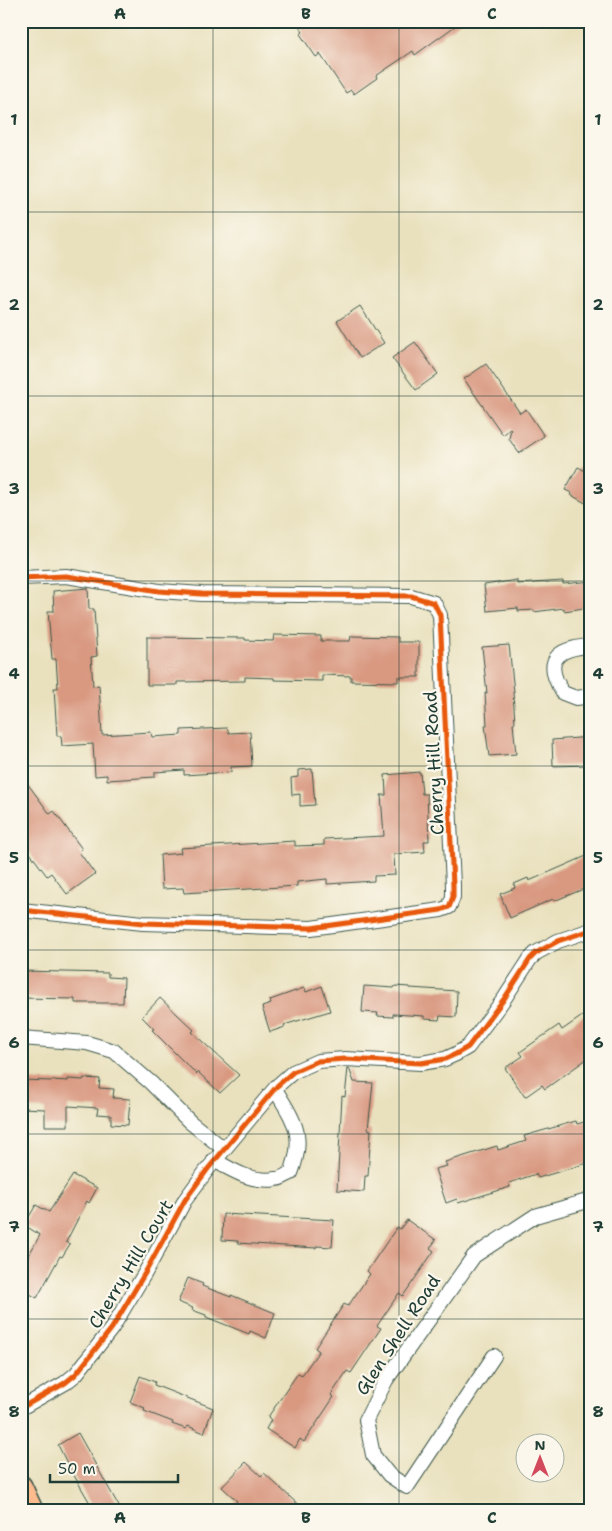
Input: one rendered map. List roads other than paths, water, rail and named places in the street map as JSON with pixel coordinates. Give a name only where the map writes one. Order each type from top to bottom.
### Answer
[{"type":"main road","points":[[21,1486],[32,1510]]},
{"type":"street","name":"Cherry Hill Road","points":[[21,578],[66,576],[112,582],[159,592],[411,596],[434,603],[440,615],[453,885],[453,898],[449,907],[441,910],[312,928],[143,923],[21,910]]},
{"type":"street","points":[[591,646],[565,650],[555,659],[553,666],[554,674],[563,694],[576,698],[591,696]]},
{"type":"street","name":"Cherry Hill Court","points":[[21,1408],[65,1383],[112,1328],[185,1200],[224,1148],[275,1089],[293,1072],[318,1061],[345,1060],[421,1063],[445,1059],[456,1054],[468,1047],[536,953],[558,941],[591,930]]},
{"type":"street","points":[[21,1038],[87,1043],[114,1051],[190,1122],[224,1148]]},
{"type":"street","points":[[214,1160],[254,1179],[277,1180],[291,1173],[298,1150],[296,1126],[275,1089]]},
{"type":"street","name":"Glen Shell Road","points":[[494,1356],[407,1487],[389,1475],[373,1455],[366,1420],[386,1380],[457,1278],[474,1256],[535,1216],[591,1200]]}]
